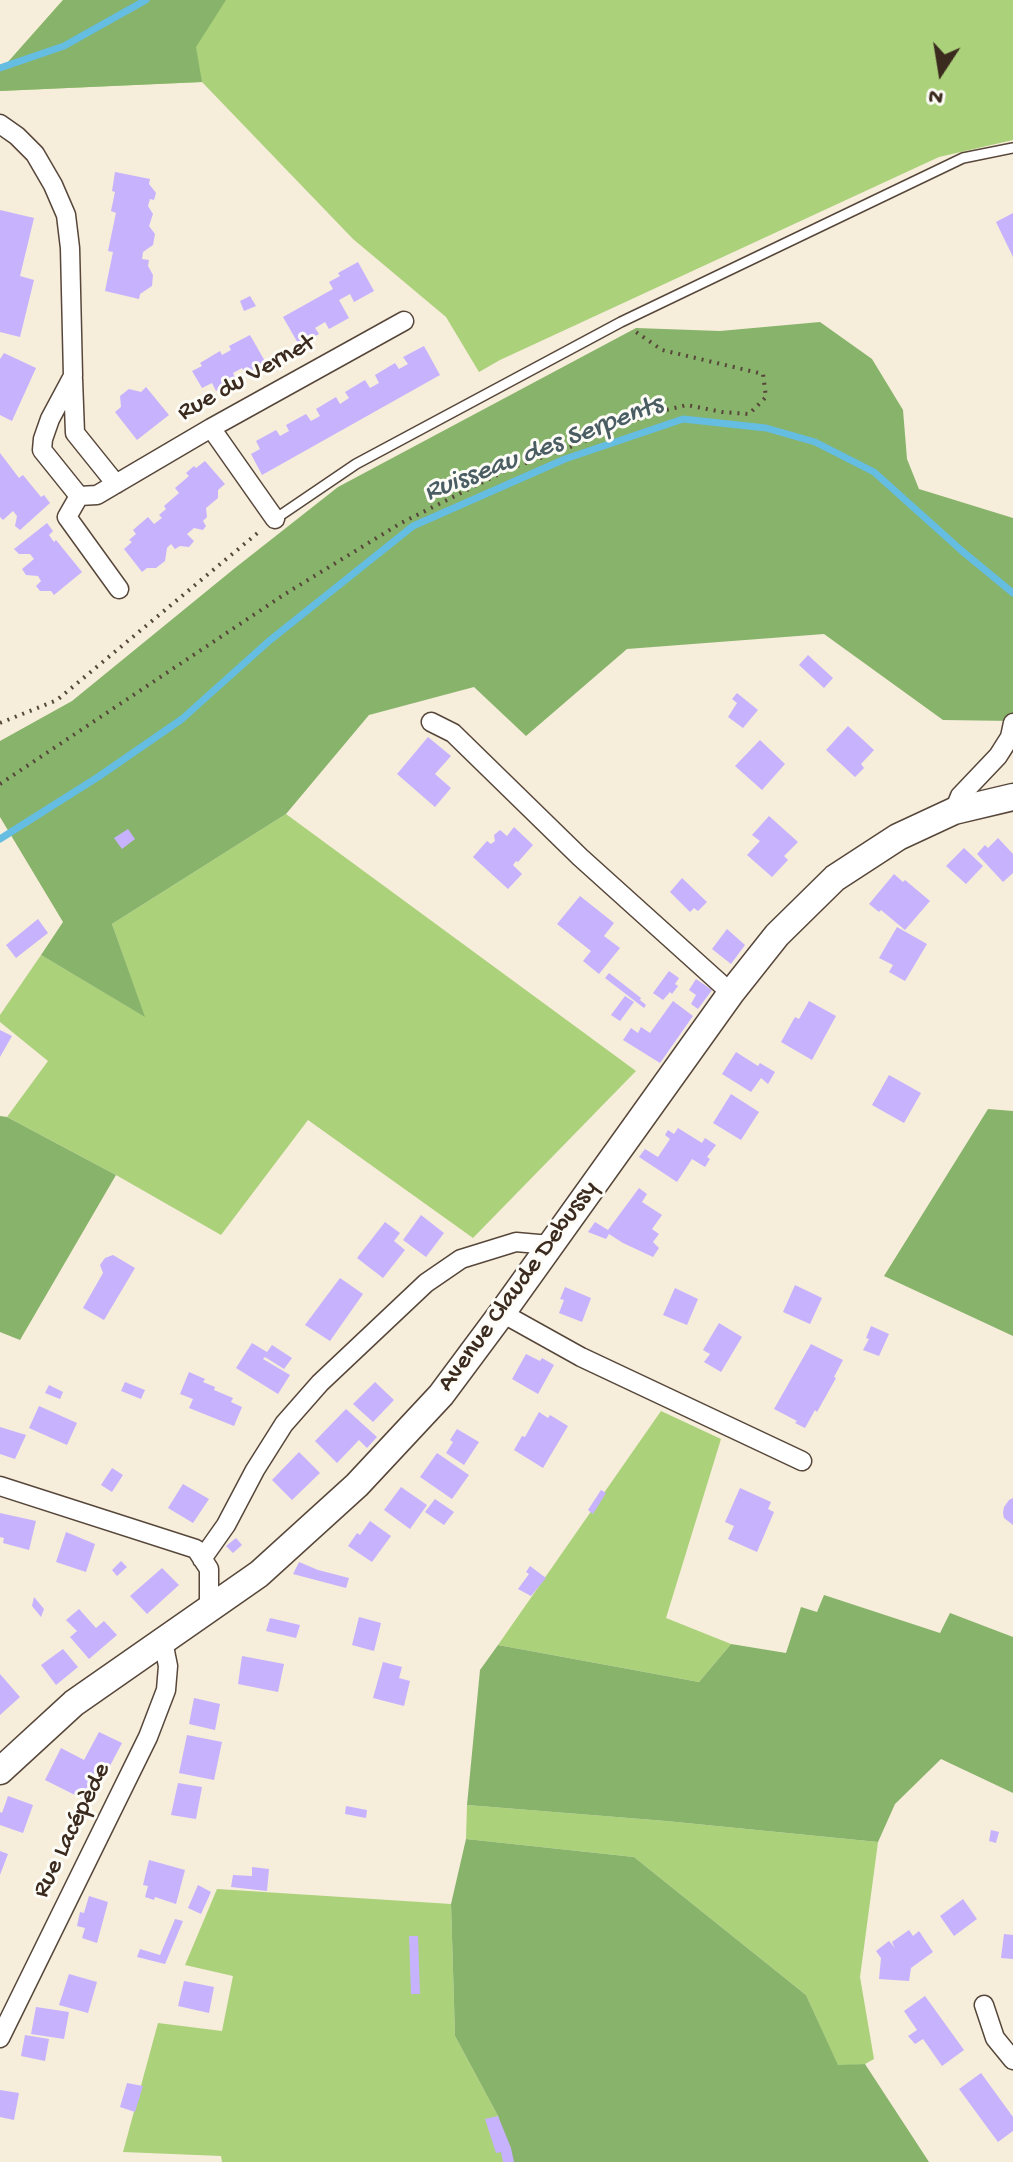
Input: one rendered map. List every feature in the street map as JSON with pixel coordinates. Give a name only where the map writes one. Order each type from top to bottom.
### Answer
[{"type":"main road","name":"Avenue Claude Debussy","points":[[0,1771],[74,1703],[259,1574],[357,1485],[441,1395],[731,993],[777,935],[835,878],[898,837],[954,811],[1013,797]]},
{"type":"street","points":[[0,124],[35,154],[66,215],[70,248],[75,433],[116,484]]},
{"type":"street","name":"Rue du Vernet","points":[[79,496],[97,495],[404,321]]},
{"type":"street","points":[[73,376],[50,419],[42,450],[79,496],[67,517],[119,589]]},
{"type":"street","points":[[211,428],[275,519]]},
{"type":"street","points":[[431,722],[453,733],[580,857],[731,993]]},
{"type":"street","points":[[954,811],[960,796],[998,756],[1011,730]]},
{"type":"street","points":[[202,1559],[226,1525],[284,1424],[329,1374],[426,1283],[461,1259],[516,1242],[550,1245]]},
{"type":"street","points":[[502,1313],[581,1357],[802,1461]]},
{"type":"street","points":[[0,1486],[196,1549],[209,1569],[209,1609]]},
{"type":"street","name":"Rue Lacépède","points":[[0,2038],[148,1737],[166,1690],[168,1666],[163,1641]]},
{"type":"street","points":[[984,2005],[995,2038],[1013,2060]]},
{"type":"lane","points":[[275,519],[356,464],[621,322],[963,158],[1013,148]]},
{"type":"path","points":[[0,784],[285,594],[415,516],[511,468],[649,414],[687,405],[749,414],[766,397],[763,374],[662,350],[621,322]]},
{"type":"path","points":[[0,723],[57,700],[275,519]]},
{"type":"green space","points":[[63,0],[1013,0],[1013,140],[939,157],[479,372],[446,317],[353,239],[202,82],[0,91],[0,71]]},
{"type":"green space","points":[[63,0],[226,0],[196,47],[202,82],[0,91],[0,71]]},
{"type":"green space","points":[[820,322],[872,359],[903,410],[907,459],[919,489],[1013,518],[1013,721],[943,720],[824,634],[627,649],[526,736],[474,687],[369,715],[286,814],[112,924],[145,1017],[41,955],[63,922],[0,817],[0,741],[72,701],[338,487],[636,328],[720,331]]},
{"type":"green space","points":[[286,814],[636,1071],[473,1238],[308,1120],[221,1235],[7,1117],[48,1061],[0,1022],[0,1015],[41,955],[144,1016],[112,924]]},
{"type":"green space","points":[[988,1109],[1013,1111],[1013,1336],[884,1276]]},
{"type":"green space","points":[[0,1116],[116,1175],[20,1340],[0,1332]]},
{"type":"green space","points":[[661,1411],[721,1439],[666,1618],[731,1644],[699,1682],[498,1645]]},
{"type":"green space","points":[[824,1595],[940,1633],[950,1613],[1013,1637],[1013,1793],[941,1759],[895,1804],[878,1842],[467,1805],[480,1670],[498,1645],[699,1682],[731,1644],[786,1653],[801,1607],[817,1612]]},
{"type":"green space","points":[[467,1805],[878,1842],[860,1977],[874,2059],[865,2064],[838,2066],[806,1995],[634,1857],[466,1839]]},
{"type":"green space","points":[[466,1839],[634,1857],[806,1995],[838,2065],[865,2064],[929,2162],[511,2162],[498,2116],[455,2036],[451,1904]]},
{"type":"green space","points":[[217,1889],[451,1904],[455,2036],[498,2116],[511,2162],[222,2162],[221,2156],[123,2152],[158,2023],[222,2031],[233,1976],[185,1965]]},
{"type":"building","points":[[115,172],[150,179],[149,184],[156,193],[148,206],[153,214],[149,226],[155,234],[153,245],[143,252],[142,259],[149,260],[152,286],[140,294],[139,299],[105,291],[113,252],[108,251],[116,213],[111,211]]},
{"type":"building","points":[[0,210],[34,218],[20,276],[34,280],[20,337],[0,332]]},
{"type":"building","points":[[1013,213],[1013,257],[996,222]]},
{"type":"building","points":[[358,262],[374,291],[354,302],[350,294],[339,300],[349,318],[329,329],[325,322],[315,328],[319,334],[299,345],[283,317],[333,289],[329,282]]},
{"type":"building","points":[[250,296],[256,306],[244,311],[240,301]]},
{"type":"building","points":[[250,335],[266,363],[246,375],[242,368],[233,373],[236,380],[216,391],[212,383],[202,388],[192,371],[220,351],[222,355],[231,350],[229,346]]},
{"type":"building","points":[[424,346],[440,375],[262,475],[251,454],[260,449],[256,441],[276,430],[280,436],[289,431],[286,425],[306,414],[311,421],[320,416],[316,409],[336,397],[340,404],[349,398],[345,392],[365,380],[370,388],[379,383],[375,375],[395,363],[399,369],[408,364],[403,357]]},
{"type":"building","points":[[4,353],[36,368],[12,421],[0,415],[0,359]]},
{"type":"building","points":[[146,387],[169,415],[137,440],[115,412],[121,407],[120,396],[129,389],[141,392]]},
{"type":"building","points":[[0,453],[19,478],[23,475],[50,503],[20,530],[15,526],[17,516],[13,511],[3,520],[0,517]]},
{"type":"building","points":[[205,461],[225,484],[218,490],[218,498],[206,508],[207,517],[203,521],[206,526],[203,530],[194,528],[187,534],[194,541],[189,547],[175,549],[171,544],[167,548],[165,561],[156,568],[147,568],[142,572],[124,549],[136,534],[133,530],[148,517],[154,524],[162,518],[159,515],[166,509],[164,506],[179,493],[175,488],[189,476],[186,473]]},
{"type":"building","points":[[47,523],[53,531],[49,535],[54,542],[56,540],[82,572],[54,595],[51,591],[40,591],[36,586],[41,581],[38,576],[26,575],[22,569],[34,559],[30,554],[19,554],[14,549]]},
{"type":"building","points":[[808,655],[833,678],[824,688],[799,665]]},
{"type":"building","points":[[737,693],[758,710],[743,728],[728,717],[737,703],[732,699]]},
{"type":"building","points":[[848,726],[874,750],[861,764],[864,768],[855,777],[826,750]]},
{"type":"building","points":[[428,737],[451,756],[435,774],[451,788],[435,807],[397,774]]},
{"type":"building","points":[[760,740],[785,764],[762,790],[735,766]]},
{"type":"building","points":[[769,816],[798,842],[784,856],[788,860],[772,877],[747,855],[760,841],[752,835]]},
{"type":"building","points":[[514,827],[533,845],[513,865],[522,874],[508,889],[473,857],[487,841],[491,844],[495,841],[494,835],[500,830],[507,836]]},
{"type":"building","points":[[128,829],[135,839],[122,849],[114,838]]},
{"type":"building","points":[[998,838],[1013,854],[1013,873],[1003,882],[977,854]]},
{"type":"building","points":[[964,848],[983,866],[966,884],[946,866]]},
{"type":"building","points":[[894,874],[930,901],[905,930],[869,904]]},
{"type":"building","points":[[682,878],[707,902],[698,911],[694,908],[690,912],[670,892]]},
{"type":"building","points":[[580,896],[614,923],[604,936],[620,948],[599,974],[583,961],[591,951],[557,924]]},
{"type":"building","points":[[38,919],[48,933],[16,958],[6,945]]},
{"type":"building","points":[[897,927],[927,944],[905,981],[889,972],[893,965],[879,958]]},
{"type":"building","points":[[727,929],[745,945],[731,964],[712,949]]},
{"type":"building","points":[[669,971],[679,978],[675,984],[678,986],[663,1000],[653,993]]},
{"type":"building","points":[[609,973],[641,998],[646,1005],[644,1008],[605,978]]},
{"type":"building","points":[[696,979],[712,990],[698,1009],[691,1004],[696,995],[689,990]]},
{"type":"building","points":[[625,996],[634,1002],[620,1021],[611,1015]]},
{"type":"building","points":[[673,1001],[693,1016],[660,1063],[623,1040],[631,1028],[638,1033],[641,1027],[650,1033]]},
{"type":"building","points":[[809,1001],[836,1016],[812,1060],[781,1042],[795,1017],[799,1019]]},
{"type":"building","points":[[0,1030],[12,1036],[0,1057]]},
{"type":"building","points":[[736,1052],[758,1066],[760,1063],[775,1072],[768,1084],[761,1078],[751,1092],[722,1074]]},
{"type":"building","points":[[889,1075],[921,1093],[904,1123],[872,1105]]},
{"type":"building","points":[[731,1094],[759,1112],[741,1140],[713,1123]]},
{"type":"building","points":[[678,1128],[702,1143],[705,1138],[716,1145],[707,1157],[710,1159],[705,1167],[692,1159],[677,1182],[639,1157],[645,1149],[658,1157],[670,1139],[665,1135],[668,1130],[674,1134]]},
{"type":"building","points":[[639,1188],[647,1194],[642,1202],[662,1215],[652,1229],[659,1234],[653,1242],[659,1248],[653,1257],[609,1234],[606,1239],[588,1232],[595,1222],[608,1230]]},
{"type":"building","points":[[421,1215],[444,1233],[426,1257],[403,1240]]},
{"type":"building","points":[[385,1222],[400,1233],[394,1241],[405,1250],[383,1278],[357,1258]]},
{"type":"building","points":[[113,1255],[135,1268],[104,1320],[83,1308],[103,1273],[100,1265],[105,1258]]},
{"type":"building","points":[[340,1278],[363,1294],[330,1341],[305,1325]]},
{"type":"building","points":[[795,1285],[822,1298],[810,1324],[783,1312]]},
{"type":"building","points":[[565,1287],[591,1298],[582,1322],[559,1313]]},
{"type":"building","points":[[675,1288],[698,1299],[687,1325],[663,1315]]},
{"type":"building","points":[[719,1323],[742,1337],[721,1372],[704,1362],[710,1354],[703,1350]]},
{"type":"building","points":[[871,1326],[889,1334],[879,1356],[863,1350]]},
{"type":"building","points":[[252,1343],[267,1352],[272,1345],[292,1358],[284,1369],[265,1357],[263,1359],[290,1375],[278,1394],[236,1368]]},
{"type":"building","points":[[811,1344],[843,1360],[817,1412],[815,1410],[805,1428],[774,1409]]},
{"type":"building","points":[[526,1354],[554,1365],[538,1394],[512,1379]]},
{"type":"building","points":[[189,1372],[205,1379],[203,1382],[233,1398],[231,1402],[242,1407],[234,1426],[189,1408],[193,1399],[180,1394]]},
{"type":"building","points":[[125,1382],[145,1390],[141,1399],[121,1391]]},
{"type":"building","points":[[375,1382],[394,1400],[373,1422],[353,1404]]},
{"type":"building","points":[[49,1385],[63,1392],[60,1399],[45,1393]]},
{"type":"building","points":[[39,1406],[77,1423],[67,1445],[29,1428]]},
{"type":"building","points":[[346,1409],[377,1437],[367,1448],[359,1440],[337,1463],[315,1441]]},
{"type":"building","points":[[539,1412],[568,1426],[543,1468],[514,1450]]},
{"type":"building","points":[[0,1427],[26,1435],[15,1459],[0,1454]]},
{"type":"building","points":[[457,1429],[479,1442],[464,1465],[446,1453]]},
{"type":"building","points":[[299,1452],[320,1473],[292,1500],[272,1480]]},
{"type":"building","points":[[437,1453],[469,1475],[452,1499],[420,1477]]},
{"type":"building","points":[[112,1468],[123,1475],[112,1492],[101,1485]]},
{"type":"building","points":[[183,1484],[209,1499],[193,1523],[168,1508]]},
{"type":"building","points":[[401,1487],[427,1505],[410,1529],[384,1510]]},
{"type":"building","points":[[740,1488],[771,1502],[768,1509],[774,1512],[757,1552],[728,1539],[734,1526],[725,1522]]},
{"type":"building","points":[[601,1490],[606,1493],[593,1514],[588,1510]]},
{"type":"building","points":[[1013,1498],[1013,1525],[1004,1518],[1003,1513],[1004,1507]]},
{"type":"building","points":[[435,1499],[454,1512],[444,1525],[425,1512]]},
{"type":"building","points":[[0,1513],[36,1521],[29,1550],[3,1543]]},
{"type":"building","points":[[370,1521],[391,1536],[372,1562],[348,1546]]},
{"type":"building","points":[[66,1532],[95,1544],[86,1572],[56,1562]]},
{"type":"building","points":[[236,1538],[242,1545],[233,1553],[226,1546]]},
{"type":"building","points":[[121,1561],[127,1567],[117,1576],[112,1570]]},
{"type":"building","points":[[299,1562],[349,1578],[346,1588],[293,1574]]},
{"type":"building","points":[[530,1566],[546,1578],[531,1596],[518,1589],[529,1574],[526,1572]]},
{"type":"building","points":[[162,1568],[179,1585],[147,1614],[130,1596]]},
{"type":"building","points":[[34,1597],[44,1609],[41,1617],[32,1606]]},
{"type":"building","points":[[79,1609],[96,1628],[104,1621],[117,1635],[89,1659],[70,1637],[77,1631],[66,1620]]},
{"type":"building","points":[[359,1617],[381,1623],[374,1651],[352,1645]]},
{"type":"building","points":[[270,1618],[300,1625],[296,1638],[266,1631]]},
{"type":"building","points":[[63,1649],[78,1667],[56,1685],[41,1665]]},
{"type":"building","points":[[242,1656],[284,1664],[278,1692],[238,1684]]},
{"type":"building","points":[[383,1662],[402,1667],[399,1678],[410,1681],[404,1706],[373,1698]]},
{"type":"building","points":[[0,1674],[20,1697],[0,1715]]},
{"type":"building","points":[[194,1698],[220,1704],[215,1730],[189,1724]]},
{"type":"building","points":[[99,1732],[122,1743],[83,1817],[77,1815],[85,1800],[45,1780],[61,1748],[84,1760]]},
{"type":"building","points":[[187,1735],[222,1742],[214,1780],[179,1773]]},
{"type":"building","points":[[178,1783],[202,1787],[196,1819],[171,1815]]},
{"type":"building","points":[[8,1796],[33,1805],[23,1833],[0,1825],[0,1812]]},
{"type":"building","points":[[346,1806],[367,1810],[366,1818],[345,1814]]},
{"type":"building","points":[[991,1830],[999,1832],[996,1843],[989,1841]]},
{"type":"building","points":[[0,1851],[8,1854],[0,1875]]},
{"type":"building","points":[[149,1860],[185,1870],[176,1904],[145,1897],[148,1886],[143,1885]]},
{"type":"building","points":[[252,1867],[269,1869],[267,1891],[231,1887],[233,1875],[252,1876]]},
{"type":"building","points":[[198,1885],[211,1892],[201,1914],[188,1908]]},
{"type":"building","points":[[89,1896],[108,1902],[97,1943],[82,1938],[85,1928],[77,1926],[80,1912],[84,1913]]},
{"type":"building","points":[[963,1899],[977,1919],[954,1936],[940,1916]]},
{"type":"building","points":[[175,1919],[183,1921],[165,1964],[137,1957],[140,1949],[160,1955]]},
{"type":"building","points":[[909,1930],[913,1936],[919,1931],[933,1952],[911,1968],[909,1981],[879,1979],[881,1958],[876,1951],[889,1941],[895,1948],[892,1942]]},
{"type":"building","points":[[1004,1934],[1013,1935],[1013,1959],[1001,1958]]},
{"type":"building","points":[[409,1936],[418,1936],[420,1994],[411,1994]]},
{"type":"building","points":[[69,1974],[97,1982],[88,2013],[59,2005]]},
{"type":"building","points":[[184,1981],[214,1987],[209,2013],[178,2006]]},
{"type":"building","points":[[925,1996],[964,2050],[942,2066],[923,2039],[915,2044],[908,2036],[917,2030],[904,2011]]},
{"type":"building","points":[[36,2007],[69,2012],[64,2039],[31,2034]]},
{"type":"building","points":[[25,2035],[49,2039],[45,2061],[21,2056]]},
{"type":"building","points":[[981,2073],[1013,2117],[1013,2131],[998,2142],[959,2089]]},
{"type":"building","points":[[127,2083],[143,2086],[135,2112],[120,2107]]},
{"type":"building","points":[[0,2090],[19,2093],[14,2120],[0,2117]]},
{"type":"building","points":[[498,2116],[514,2162],[503,2162],[501,2152],[496,2153],[485,2119]]},
{"type":"waterway","points":[[0,68],[64,46],[146,0]]},
{"type":"waterway","name":"Ruisseau des Serpents","points":[[0,839],[182,719],[269,641],[413,526],[565,459],[683,419],[766,428],[815,442],[874,472],[1013,593]]}]
